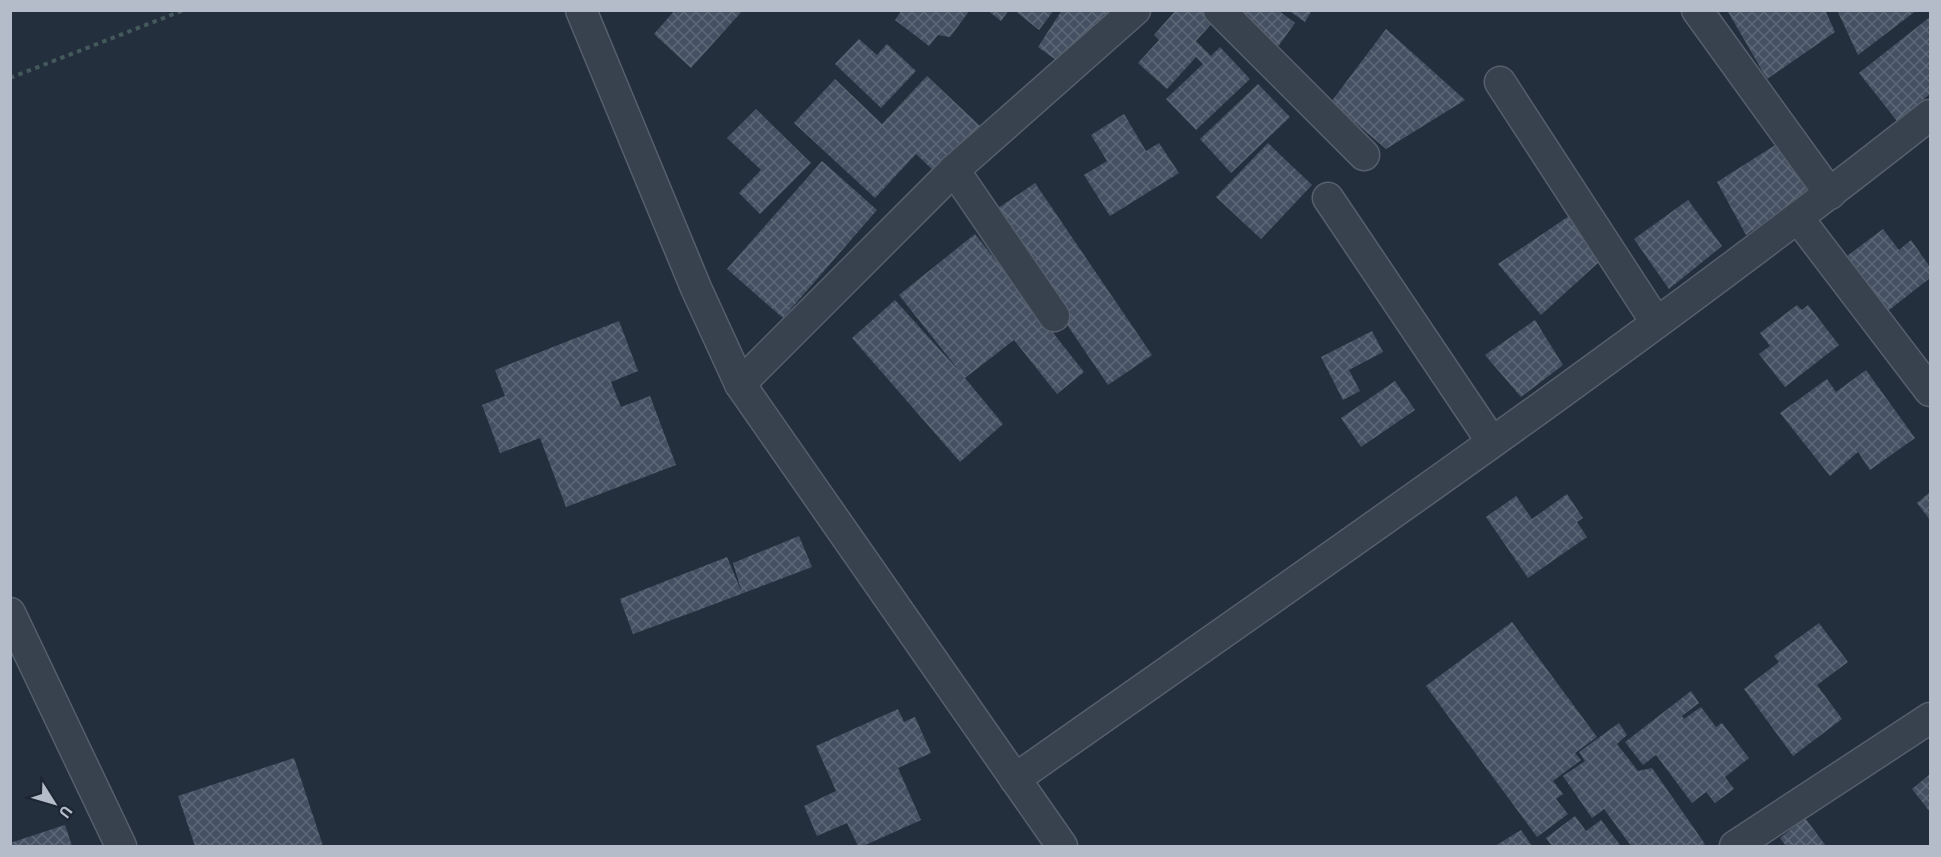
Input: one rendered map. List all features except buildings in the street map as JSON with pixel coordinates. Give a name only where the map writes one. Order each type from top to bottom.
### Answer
[{"type":"street","points":[[581,10],[696,288],[740,384],[1032,767],[1062,846]]},
{"type":"street","points":[[740,384],[954,170],[1135,10]]},
{"type":"street","points":[[1220,10],[1364,156]]},
{"type":"street","points":[[1697,10],[1830,194]]},
{"type":"street","points":[[1500,82],[1656,322]]},
{"type":"street","points":[[1032,767],[1314,571],[1798,218],[1930,115]]},
{"type":"street","points":[[954,170],[1054,316]]},
{"type":"street","points":[[1328,198],[1491,442]]},
{"type":"street","points":[[1798,218],[1930,392]]},
{"type":"street","points":[[10,613],[121,846]]},
{"type":"street","points":[[1735,846],[1930,718]]},
{"type":"path","points":[[10,78],[184,10]]}]
